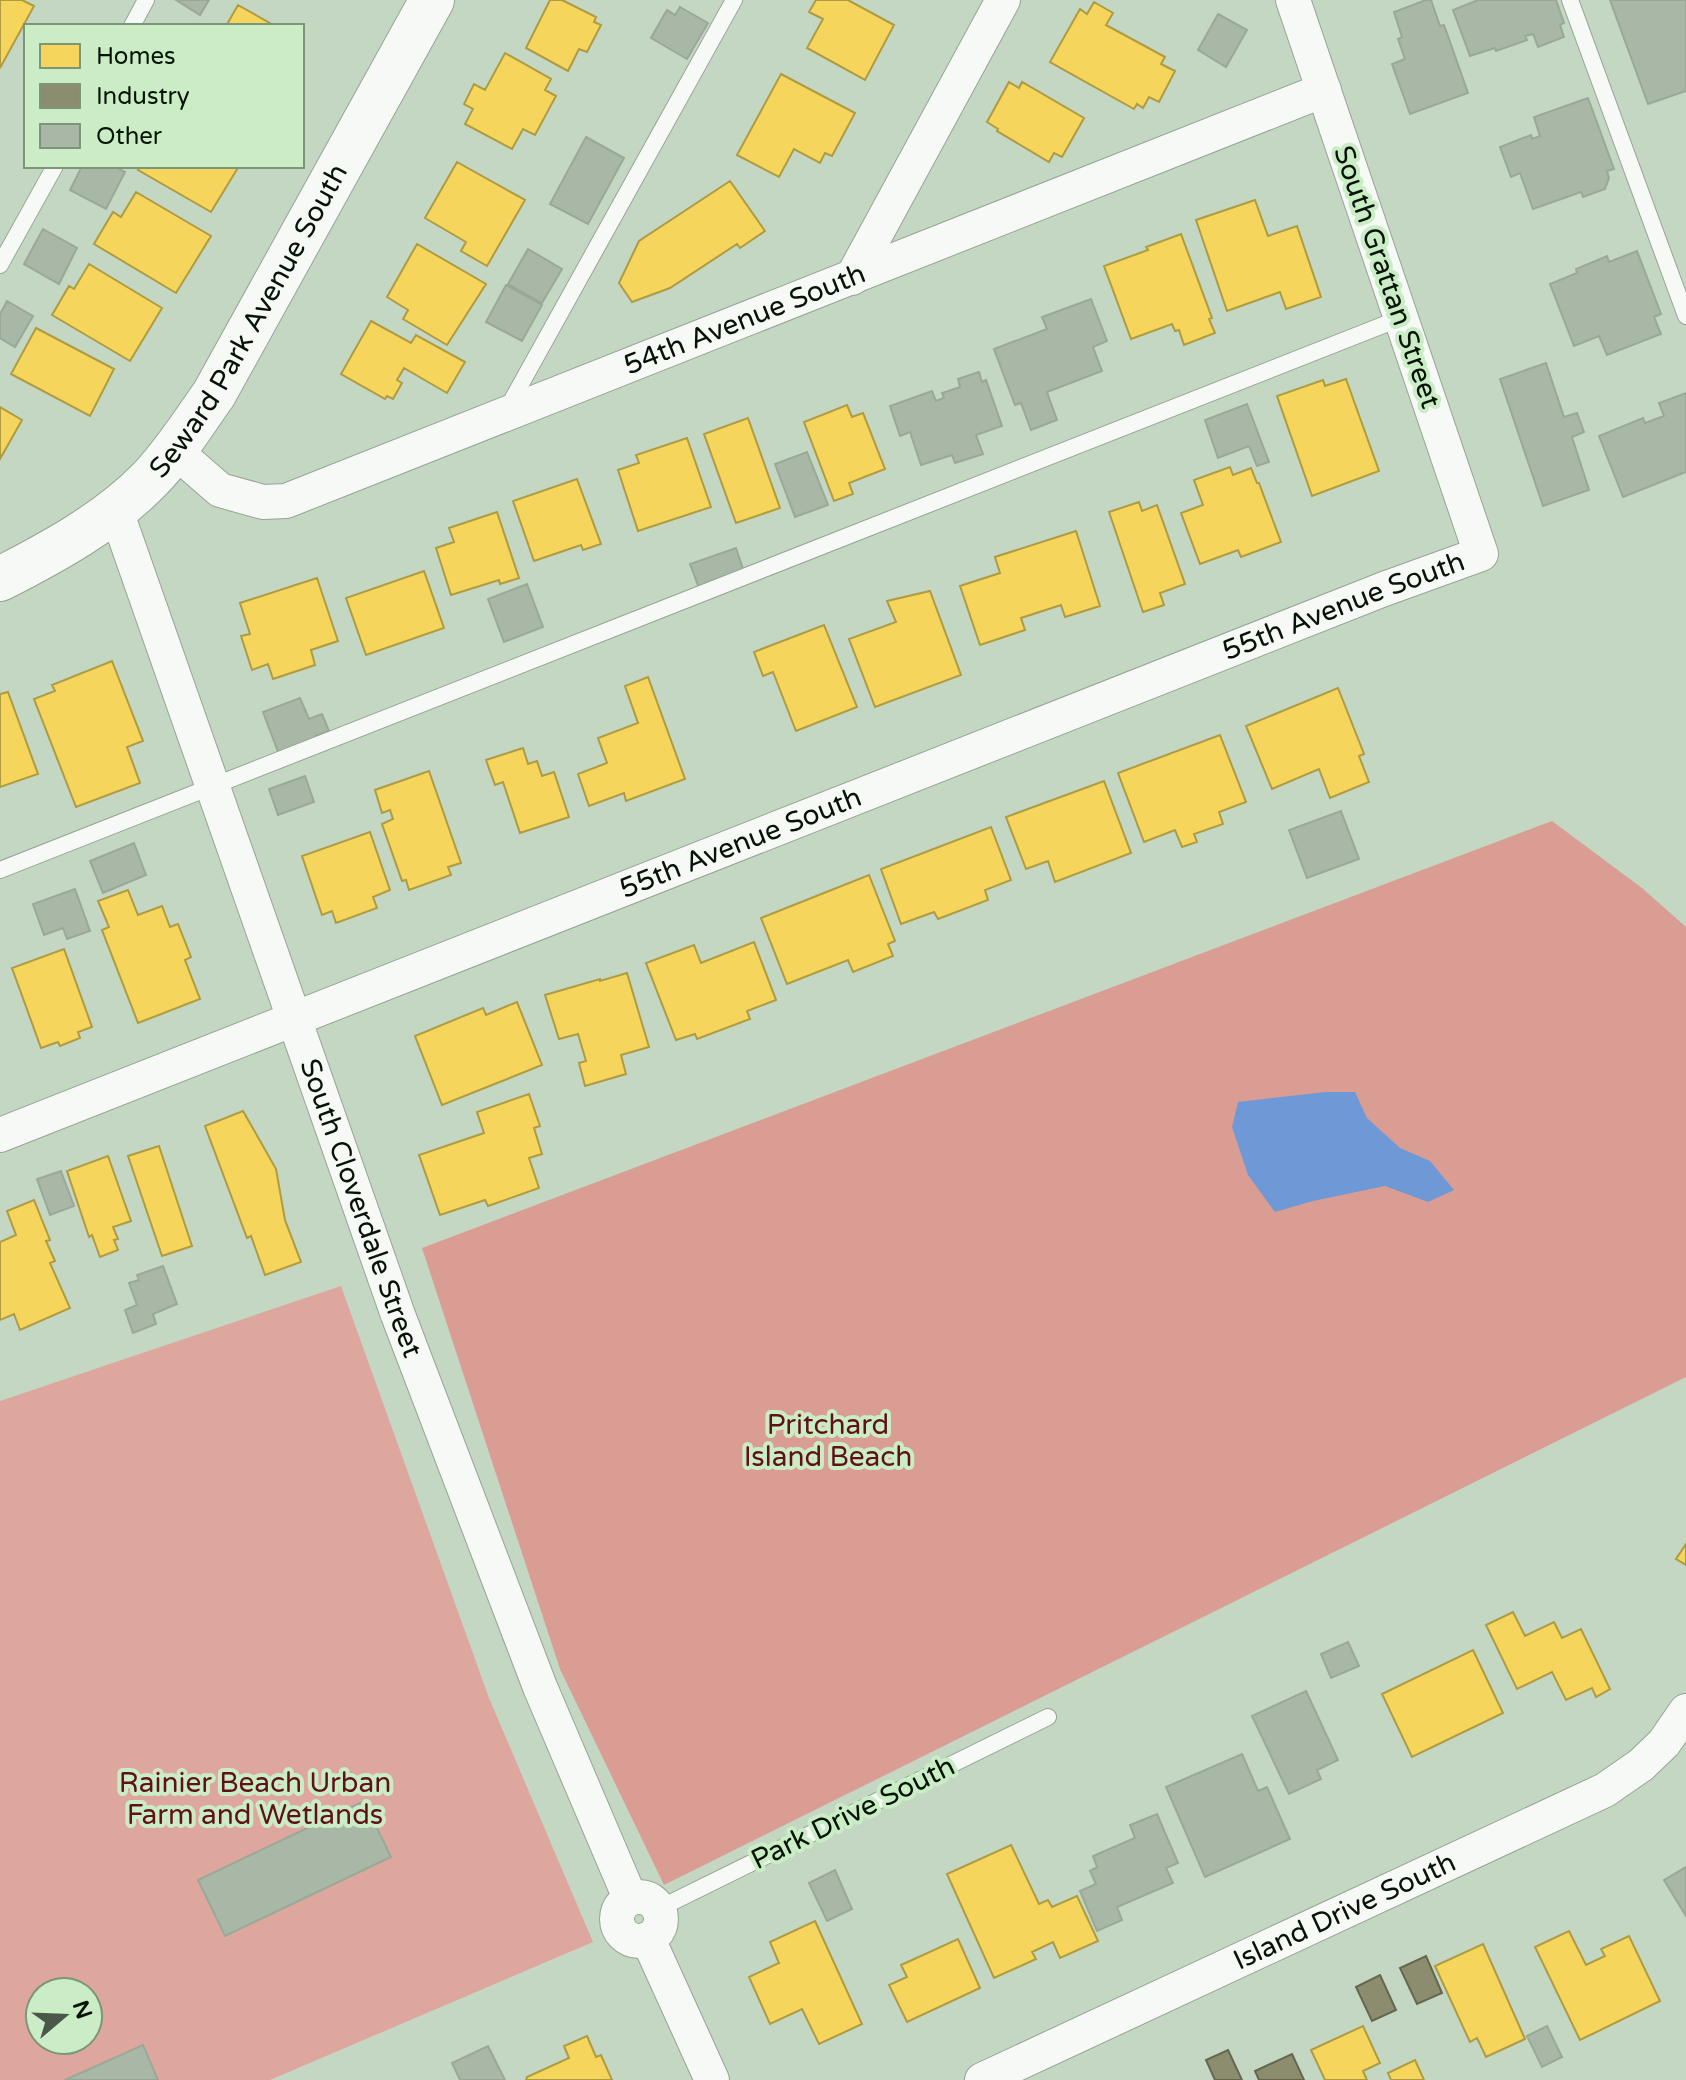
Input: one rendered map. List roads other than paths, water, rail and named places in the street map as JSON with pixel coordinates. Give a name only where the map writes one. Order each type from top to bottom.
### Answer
[{"type":"street","name":"Seward Park Avenue South","points":[[0,579],[65,546],[150,480],[174,450],[214,394],[432,0]]},
{"type":"street","points":[[852,278],[1003,0]]},
{"type":"street","name":"South Grattan Street","points":[[1293,0],[1481,554]]},
{"type":"street","name":"54th Avenue South","points":[[174,450],[220,490],[263,502],[286,501],[1324,90]]},
{"type":"street","name":"South Cloverdale Street","points":[[115,508],[404,1330],[540,1687],[645,1915],[712,2080]]},
{"type":"street","name":"55th Avenue South","points":[[0,1135],[1384,589],[1481,554]]},
{"type":"street","name":"Island Drive South","points":[[982,2080],[1605,1790],[1641,1765],[1664,1743],[1686,1711]]},
{"type":"lane","points":[[133,24],[146,0]]},
{"type":"lane","points":[[504,413],[734,0]]},
{"type":"lane","points":[[1570,0],[1686,316]]},
{"type":"lane","points":[[0,265],[54,168]]},
{"type":"lane","points":[[0,870],[1401,318]]},
{"type":"lane","name":"Park Drive South","points":[[645,1915],[1048,1717]]},
{"type":"water","points":[[1325,1092],[1355,1092],[1367,1118],[1400,1148],[1430,1161],[1454,1190],[1428,1202],[1385,1186],[1275,1212],[1248,1175],[1232,1127],[1238,1102]]},
{"type":"park label","name":"Pritchard Island Beach","points":[[828,1441]]},
{"type":"park label","name":"Rainier Beach Urban Farm and Wetlands","points":[[255,1799]]}]
